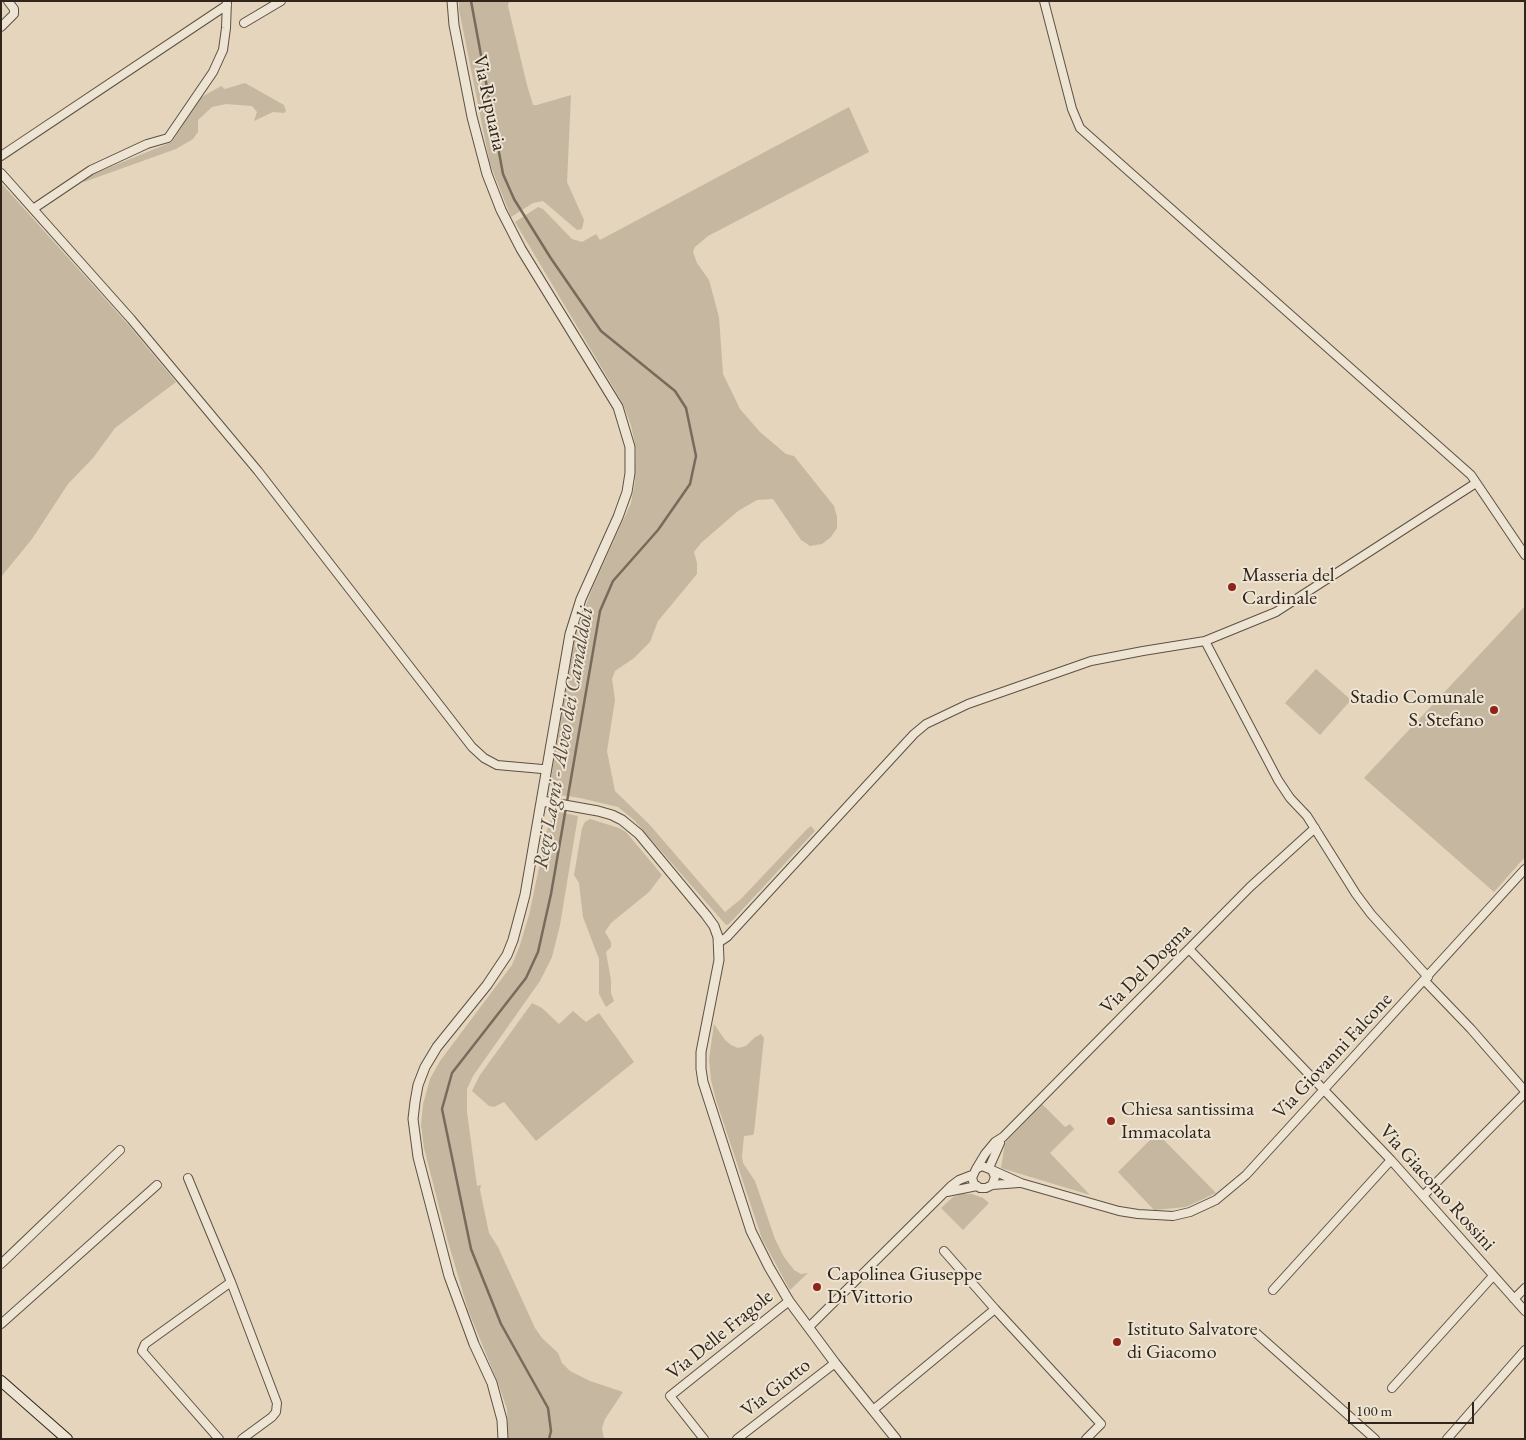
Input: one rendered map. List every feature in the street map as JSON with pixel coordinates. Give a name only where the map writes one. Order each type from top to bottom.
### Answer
[{"type":"main road","points":[[1,1381],[66,1439]]},
{"type":"street","points":[[1,27],[14,14],[14,9],[8,1]]},
{"type":"street","points":[[244,23],[280,1]]},
{"type":"street","name":"Via Ripuaria","points":[[452,1],[454,24],[472,117],[487,174],[501,210],[521,249],[618,407],[630,447],[630,473],[627,492],[618,517],[580,599],[570,634],[545,770],[542,801],[525,895],[513,940],[507,955],[491,979],[437,1046],[425,1067],[418,1085],[413,1119],[418,1157],[449,1276],[474,1344],[492,1384],[502,1420],[503,1439]]},
{"type":"street","points":[[1044,1],[1072,109],[1080,128],[1471,474],[1525,555]]},
{"type":"street","points":[[1,156],[227,3]]},
{"type":"street","points":[[33,209],[92,170],[147,144],[168,138],[213,72],[220,57],[223,50],[226,28],[227,3]]},
{"type":"street","points":[[1,173],[161,353],[258,470],[472,748],[497,766],[545,770]]},
{"type":"street","points":[[718,943],[727,937],[914,734],[926,724],[968,704],[1090,661],[1205,641],[1276,612],[1476,482]]},
{"type":"street","points":[[1205,641],[1278,780],[1290,798],[1307,816],[1356,894],[1525,1092],[1424,1195]]},
{"type":"street","points":[[542,801],[612,815],[622,820],[635,830],[714,926],[718,943],[718,960],[701,1052],[701,1070],[703,1082],[751,1231],[769,1268],[789,1301],[892,1437]]},
{"type":"street","name":"Via Del Dogma","points":[[974,1172],[995,1142],[1250,886],[1315,828]]},
{"type":"street","name":"Via Giovanni Falcone","points":[[991,1169],[1022,1182],[1118,1211],[1138,1214],[1173,1216],[1190,1212],[1216,1200],[1246,1175],[1525,869]]},
{"type":"street","name":"Via Giacomo Rossini","points":[[1188,948],[1324,1088],[1424,1195],[1525,1311]]},
{"type":"street","points":[[947,1192],[977,1186],[986,1188],[992,1185],[995,1177],[991,1169],[995,1151],[1003,1136]]},
{"type":"street","points":[[1,1264],[120,1150]]},
{"type":"street","points":[[1273,1290],[1391,1160]]},
{"type":"street","points":[[809,1327],[959,1180],[982,1166],[991,1169]]},
{"type":"street","points":[[974,1172],[973,1181],[977,1186]]},
{"type":"street","points":[[188,1178],[231,1282],[277,1403],[276,1412],[272,1417],[242,1439]]},
{"type":"street","name":"Via Giovanni Falcone","points":[[992,1185],[1022,1182]]},
{"type":"street","points":[[1,1324],[156,1184]]},
{"type":"street","points":[[944,1251],[1102,1424],[1086,1439]]},
{"type":"street","points":[[1392,1388],[1493,1276]]},
{"type":"street","points":[[219,1439],[142,1351],[145,1344],[231,1282]]},
{"type":"street","points":[[1514,1299],[1525,1288]]},
{"type":"street","name":"Via Delle Fragole","points":[[704,1439],[670,1396],[789,1301]]},
{"type":"street","points":[[872,1410],[995,1309]]},
{"type":"street","points":[[1255,1332],[1374,1439]]},
{"type":"street","points":[[1446,1439],[1525,1350]]},
{"type":"street","name":"Via Giotto","points":[[737,1439],[835,1363]]},
{"type":"shaded area","points":[[459,1],[509,1],[508,6],[533,105],[571,95],[567,182],[584,220],[582,229],[577,230],[543,201],[533,203],[511,217],[490,164],[459,10]]},
{"type":"shaded area","points":[[245,83],[284,105],[286,111],[284,113],[273,112],[254,121],[257,112],[252,106],[226,104],[212,107],[198,120],[198,132],[193,139],[176,149],[84,182],[93,174],[172,142],[200,98],[221,86],[225,89]]},
{"type":"shaded area","points":[[849,107],[869,152],[708,236],[695,247],[693,252],[697,263],[709,280],[719,317],[723,374],[740,409],[760,432],[786,454],[794,456],[834,506],[837,528],[831,537],[822,544],[810,546],[801,540],[773,499],[757,500],[738,511],[701,543],[694,552],[697,574],[658,621],[650,642],[634,658],[615,671],[612,679],[615,700],[607,751],[615,791],[649,824],[725,912],[741,899],[807,829],[811,826],[815,831],[726,925],[634,820],[618,807],[560,795],[550,784],[575,635],[593,586],[631,503],[635,482],[636,449],[631,425],[622,402],[515,222],[538,207],[543,209],[572,239],[582,242],[596,234],[600,240]]},
{"type":"shaded area","points":[[1,183],[125,321],[176,382],[115,428],[93,458],[68,484],[32,539],[1,577]]},
{"type":"shaded area","points":[[1525,606],[1525,857],[1494,892],[1364,778]]},
{"type":"shaded area","points":[[1316,669],[1351,700],[1320,735],[1285,703]]},
{"type":"shaded area","points":[[559,812],[578,816],[560,925],[552,957],[540,981],[473,1076],[467,1089],[467,1112],[477,1186],[481,1185],[480,1190],[489,1233],[498,1247],[535,1328],[542,1338],[558,1353],[562,1363],[570,1371],[590,1381],[623,1392],[605,1419],[602,1428],[604,1439],[508,1439],[507,1409],[468,1310],[424,1148],[421,1125],[423,1104],[430,1079],[440,1061],[512,965],[529,915],[547,830],[550,821]]},
{"type":"shaded area","points":[[590,819],[626,832],[662,875],[649,892],[611,923],[605,932],[611,942],[611,947],[606,952],[611,980],[611,993],[614,1001],[606,1007],[599,994],[599,959],[583,917],[579,883],[574,875],[582,828],[585,822]]},
{"type":"shaded area","points":[[532,1003],[542,1008],[559,1024],[573,1011],[586,1022],[599,1013],[634,1062],[536,1141],[504,1102],[494,1107],[489,1106],[472,1091],[480,1075]]},
{"type":"shaded area","points":[[714,1024],[725,1040],[738,1048],[746,1046],[761,1034],[764,1038],[754,1133],[753,1135],[744,1136],[742,1156],[743,1163],[755,1181],[775,1239],[784,1257],[794,1270],[801,1274],[808,1273],[790,1290],[762,1239],[716,1100],[711,1080],[709,1059]]},
{"type":"shaded area","points":[[1042,1104],[1065,1127],[1070,1124],[1074,1129],[1050,1153],[1090,1195],[1001,1168],[1005,1143]]},
{"type":"shaded area","points":[[1157,1133],[1216,1193],[1186,1207],[1154,1210],[1118,1172]]},
{"type":"shaded area","points":[[961,1194],[972,1194],[983,1198],[989,1203],[963,1230],[941,1208],[953,1197]]},
{"type":"waterway","name":"Regi Lagni - Alveo dei Camaldoli","points":[[471,1],[503,174],[514,199],[550,257],[601,331],[675,391],[686,408],[696,456],[690,484],[658,530],[613,581],[600,611],[551,894],[538,952],[526,978],[452,1073],[442,1109],[471,1249],[501,1324],[548,1408],[551,1431],[549,1439]]},
{"type":"place","name":"Masseria del Cardinale","points":[[1232,587]]},
{"type":"place","name":"Stadio Comunale S. Stefano","points":[[1494,710]]},
{"type":"place","name":"Chiesa santissima Immacolata","points":[[1111,1121]]},
{"type":"place","name":"Capolinea Giuseppe Di Vittorio","points":[[817,1287]]},
{"type":"place","name":"Istituto Salvatore di Giacomo","points":[[1117,1342]]}]
